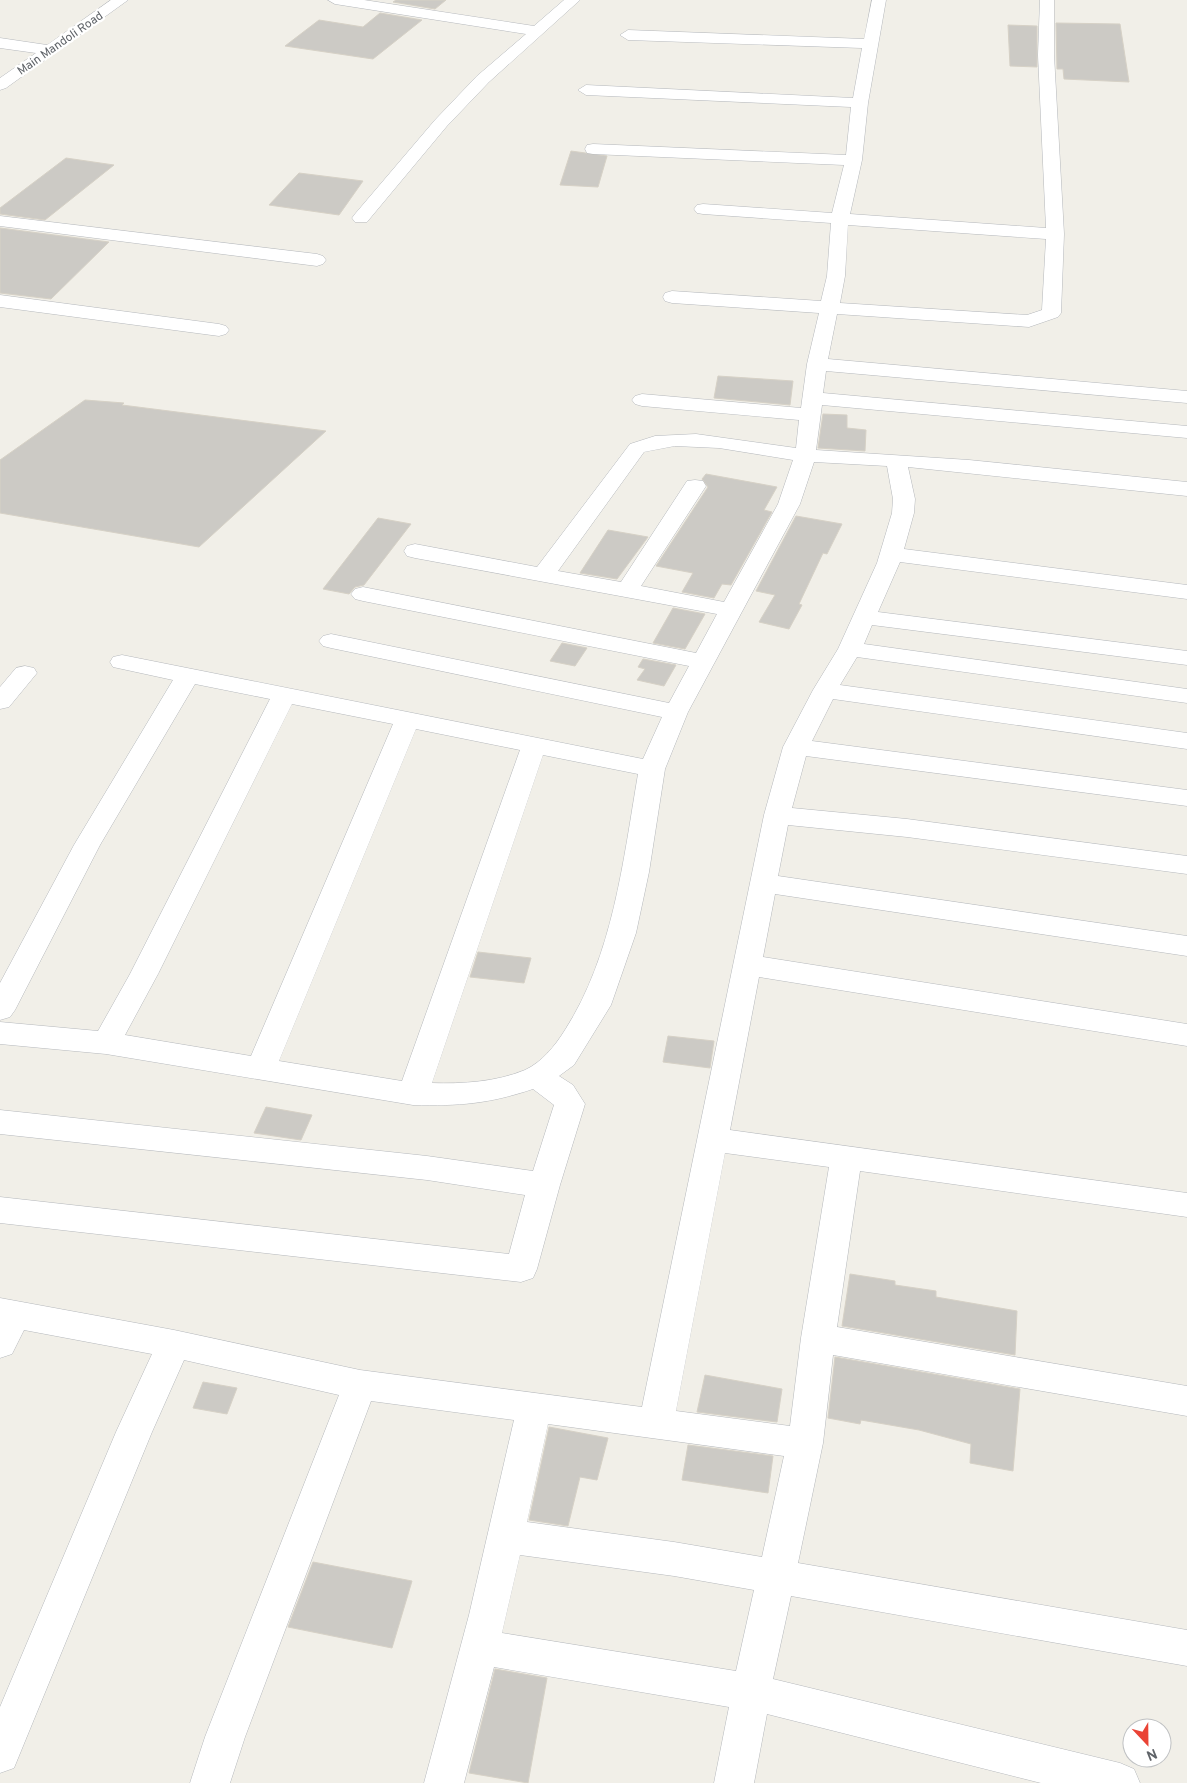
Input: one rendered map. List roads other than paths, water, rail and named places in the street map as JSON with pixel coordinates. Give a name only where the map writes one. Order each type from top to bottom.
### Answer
[{"type":"street","name":"Main Mandoli Road","points":[[0,85],[121,0]]},
{"type":"street","points":[[335,0],[376,3],[538,31]]},
{"type":"street","points":[[361,218],[447,117],[483,79],[573,0]]},
{"type":"street","points":[[0,1033],[106,1043],[413,1094],[455,1095],[496,1090],[537,1077],[564,1057],[596,1005],[622,933],[635,872],[652,769],[676,712],[789,504],[805,456],[810,434],[811,407],[817,364],[831,307],[836,276],[840,218],[854,160],[860,104],[879,0]]},
{"type":"street","points":[[672,297],[1029,321],[1042,318],[1051,313],[1053,308],[1055,234],[1046,55],[1047,0]]},
{"type":"street","points":[[628,35],[872,44]]},
{"type":"street","points":[[0,43],[49,50]]},
{"type":"street","points":[[586,90],[860,104]]},
{"type":"street","points":[[593,149],[854,160]]},
{"type":"street","points":[[703,209],[1055,234]]},
{"type":"street","points":[[0,220],[317,260]]},
{"type":"street","points":[[0,301],[219,330]]},
{"type":"street","points":[[817,364],[1187,397]]},
{"type":"street","points":[[642,400],[811,407],[1187,432]]},
{"type":"street","points":[[543,575],[637,448],[661,440],[686,440],[805,456],[896,460],[1187,489]]},
{"type":"street","points":[[656,1422],[777,815],[796,747],[825,690],[850,649],[891,554],[903,513],[904,499],[896,460]]},
{"type":"street","points":[[627,590],[695,486]]},
{"type":"street","points":[[415,551],[732,610]]},
{"type":"street","points":[[891,554],[1187,592]]},
{"type":"street","points":[[363,594],[703,662]]},
{"type":"street","points":[[865,617],[1187,658]]},
{"type":"street","points":[[331,641],[676,712]]},
{"type":"street","points":[[850,649],[1187,696]]},
{"type":"street","points":[[122,662],[652,769]]},
{"type":"street","points":[[0,702],[25,673]]},
{"type":"street","points":[[0,1010],[87,845],[187,676]]},
{"type":"street","points":[[825,690],[1187,741]]},
{"type":"street","points":[[106,1043],[144,974],[284,695]]},
{"type":"street","points":[[261,1068],[407,720]]},
{"type":"street","points":[[413,1094],[534,745]]},
{"type":"street","points":[[796,747],[1025,775],[1187,798]]},
{"type":"street","points":[[777,815],[906,828],[1187,866]]},
{"type":"street","points":[[763,883],[1187,946]]},
{"type":"street","points":[[748,964],[1187,1035]]},
{"type":"street","points":[[0,1210],[521,1269],[544,1185],[570,1104],[562,1092],[537,1077]]},
{"type":"street","points":[[0,1122],[427,1168],[544,1185]]},
{"type":"street","points":[[713,1140],[1187,1205]]},
{"type":"street","points":[[734,1783],[751,1692],[778,1577],[805,1443],[818,1338],[846,1157]]},
{"type":"street","points":[[5,1324],[174,1344],[360,1385],[534,1409],[656,1422],[805,1443]]},
{"type":"street","points":[[818,1338],[955,1363],[1187,1401]]},
{"type":"street","points":[[0,1754],[134,1432],[174,1344]]},
{"type":"street","points":[[210,1783],[225,1736],[360,1385]]},
{"type":"street","points":[[444,1783],[479,1647],[534,1409]]},
{"type":"street","points":[[505,1536],[674,1559],[1187,1648]]},
{"type":"street","points":[[479,1647],[751,1692],[1120,1783]]}]
